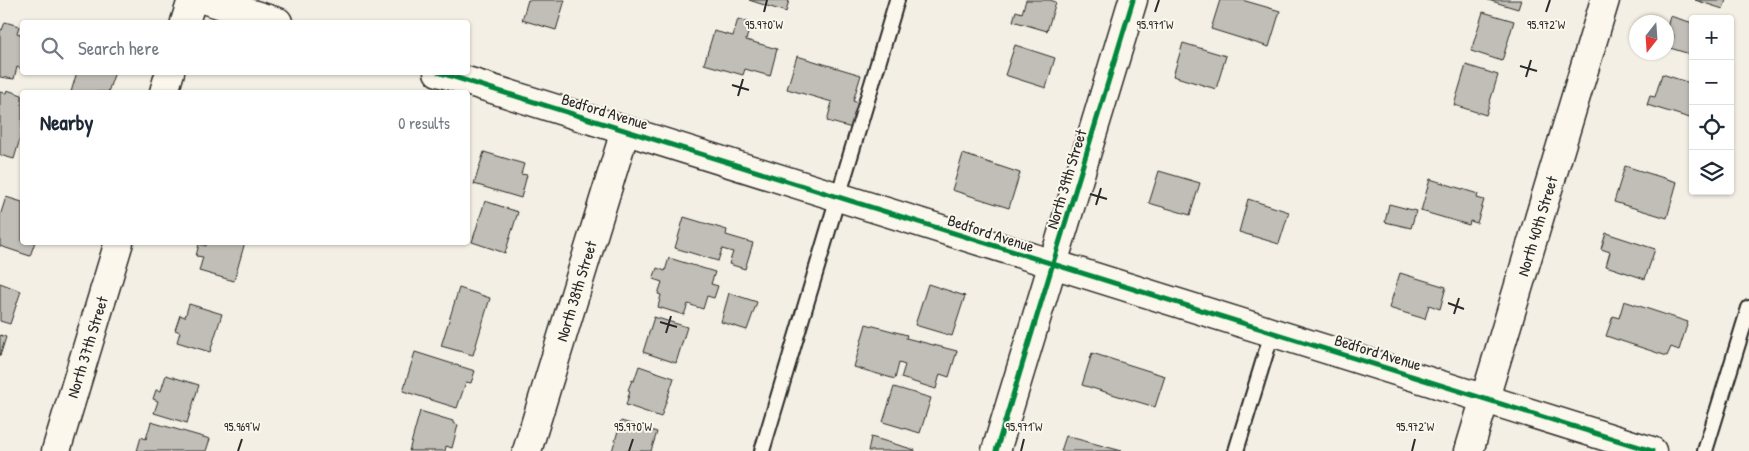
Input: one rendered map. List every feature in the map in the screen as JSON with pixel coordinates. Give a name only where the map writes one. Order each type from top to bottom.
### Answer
[{"type":"street","points":[[186,20],[192,0]]},
{"type":"street","points":[[206,0],[271,20]]},
{"type":"street","name":"North 39th Street","points":[[996,451],[1133,0]]},
{"type":"street","name":"North 40th Street","points":[[1469,451],[1605,0]]},
{"type":"street","points":[[165,90],[169,75]]},
{"type":"street","name":"Bedford Avenue","points":[[448,75],[1652,451]]},
{"type":"street","name":"North 38th Street","points":[[527,451],[625,131]]},
{"type":"street","name":"North 37th Street","points":[[56,451],[118,245]]},
{"type":"lane","points":[[762,451],[897,0]]},
{"type":"lane","points":[[1705,451],[1749,308]]},
{"type":"lane","points":[[1236,451],[1272,333]]},
{"type":"building","points":[[528,0],[565,0],[556,30],[522,20]]},
{"type":"building","points":[[749,0],[789,0],[786,12]]},
{"type":"building","points":[[1026,0],[1050,0],[1056,2],[1047,31],[1013,21],[1016,11],[1022,13]]},
{"type":"building","points":[[1220,0],[1242,0],[1280,11],[1269,47],[1211,29]]},
{"type":"building","points":[[1488,0],[1521,0],[1518,9]]},
{"type":"building","points":[[1695,0],[1726,0],[1723,9]]},
{"type":"building","points":[[1483,12],[1514,21],[1502,61],[1471,51]]},
{"type":"building","points":[[1674,17],[1689,22],[1689,54],[1674,49]]},
{"type":"building","points":[[738,19],[751,23],[746,40],[777,49],[770,76],[745,69],[743,75],[704,64],[714,31],[733,36]]},
{"type":"building","points":[[5,22],[19,26],[17,33],[20,34],[20,68],[17,67],[14,79],[0,77],[0,29],[2,30]]},
{"type":"building","points":[[1183,43],[1226,56],[1216,89],[1173,76]]},
{"type":"building","points":[[1015,45],[1055,58],[1046,88],[1005,75]]},
{"type":"building","points":[[797,56],[861,75],[853,101],[859,103],[852,128],[827,121],[832,102],[787,89]]},
{"type":"building","points":[[1466,65],[1498,75],[1486,115],[1454,105]]},
{"type":"building","points":[[1662,74],[1689,83],[1689,118],[1647,105],[1650,96],[1655,97]]},
{"type":"building","points":[[76,75],[114,75],[109,90],[72,90]]},
{"type":"building","points":[[7,90],[20,94],[20,139],[14,159],[0,155],[0,92],[6,93]]},
{"type":"building","points":[[484,152],[524,164],[521,174],[527,175],[521,198],[474,184]]},
{"type":"building","points":[[963,154],[1020,173],[1009,208],[952,190]]},
{"type":"building","points":[[1625,166],[1677,182],[1667,218],[1614,202]]},
{"type":"building","points":[[1159,171],[1200,183],[1190,215],[1149,203]]},
{"type":"building","points":[[1430,179],[1478,194],[1477,198],[1484,200],[1477,223],[1470,221],[1469,225],[1421,211]]},
{"type":"building","points":[[6,197],[20,201],[20,245],[34,245],[30,256],[0,246],[0,216]]},
{"type":"building","points":[[1248,199],[1289,212],[1279,244],[1239,232]]},
{"type":"building","points":[[485,201],[518,212],[505,253],[472,242]]},
{"type":"building","points":[[1389,204],[1416,211],[1411,228],[1385,222]]},
{"type":"building","points":[[684,217],[727,230],[726,235],[753,243],[745,269],[729,264],[733,252],[722,249],[718,261],[675,248]]},
{"type":"building","points":[[1606,233],[1655,249],[1645,279],[1606,266],[1610,252],[1601,249]]},
{"type":"building","points":[[199,245],[244,245],[234,281],[199,271],[203,257],[196,256]]},
{"type":"building","points":[[669,258],[715,272],[711,284],[718,286],[714,298],[707,296],[703,309],[688,304],[684,315],[658,307],[661,295],[658,294],[662,282],[653,279],[657,268],[665,271]]},
{"type":"building","points":[[1400,273],[1446,287],[1440,309],[1429,305],[1425,319],[1389,308]]},
{"type":"building","points":[[0,283],[21,291],[10,324],[0,321]]},
{"type":"building","points":[[928,284],[965,296],[952,336],[915,325]]},
{"type":"building","points":[[459,288],[490,298],[473,355],[441,346]]},
{"type":"building","points":[[729,293],[757,302],[747,330],[721,322]]},
{"type":"building","points":[[1624,301],[1688,322],[1679,350],[1671,347],[1667,356],[1606,336],[1613,316],[1619,318]]},
{"type":"building","points":[[189,304],[222,314],[210,352],[177,342],[180,332],[175,330],[180,315],[185,317]]},
{"type":"building","points":[[654,317],[687,327],[676,363],[643,352]]},
{"type":"building","points":[[866,324],[907,335],[906,338],[957,351],[949,377],[940,374],[936,389],[901,378],[905,365],[899,363],[895,379],[854,367]]},
{"type":"building","points":[[0,335],[6,337],[0,356]]},
{"type":"building","points":[[415,352],[475,371],[471,383],[466,382],[457,408],[403,391]]},
{"type":"building","points":[[1092,353],[1165,376],[1155,407],[1082,385]]},
{"type":"building","points":[[639,366],[674,378],[661,417],[626,405],[630,391],[628,390],[632,380],[634,381]]},
{"type":"building","points":[[166,375],[199,385],[187,423],[154,413],[158,401],[153,399],[156,390],[161,391]]},
{"type":"building","points":[[894,387],[931,398],[920,433],[883,422]]},
{"type":"building","points":[[420,411],[453,421],[453,423],[458,425],[452,448],[446,446],[445,451],[409,451]]},
{"type":"building","points":[[621,421],[657,432],[651,451],[612,451]]},
{"type":"building","points":[[151,422],[210,439],[206,451],[137,451],[141,437],[146,439]]},
{"type":"building","points":[[1066,436],[1122,451],[1061,451]]},
{"type":"building","points":[[871,437],[915,450],[915,451],[868,451]]},
{"type":"cycle path","points":[[996,451],[1133,0]]},
{"type":"cycle path","points":[[448,75],[1652,451]]}]
